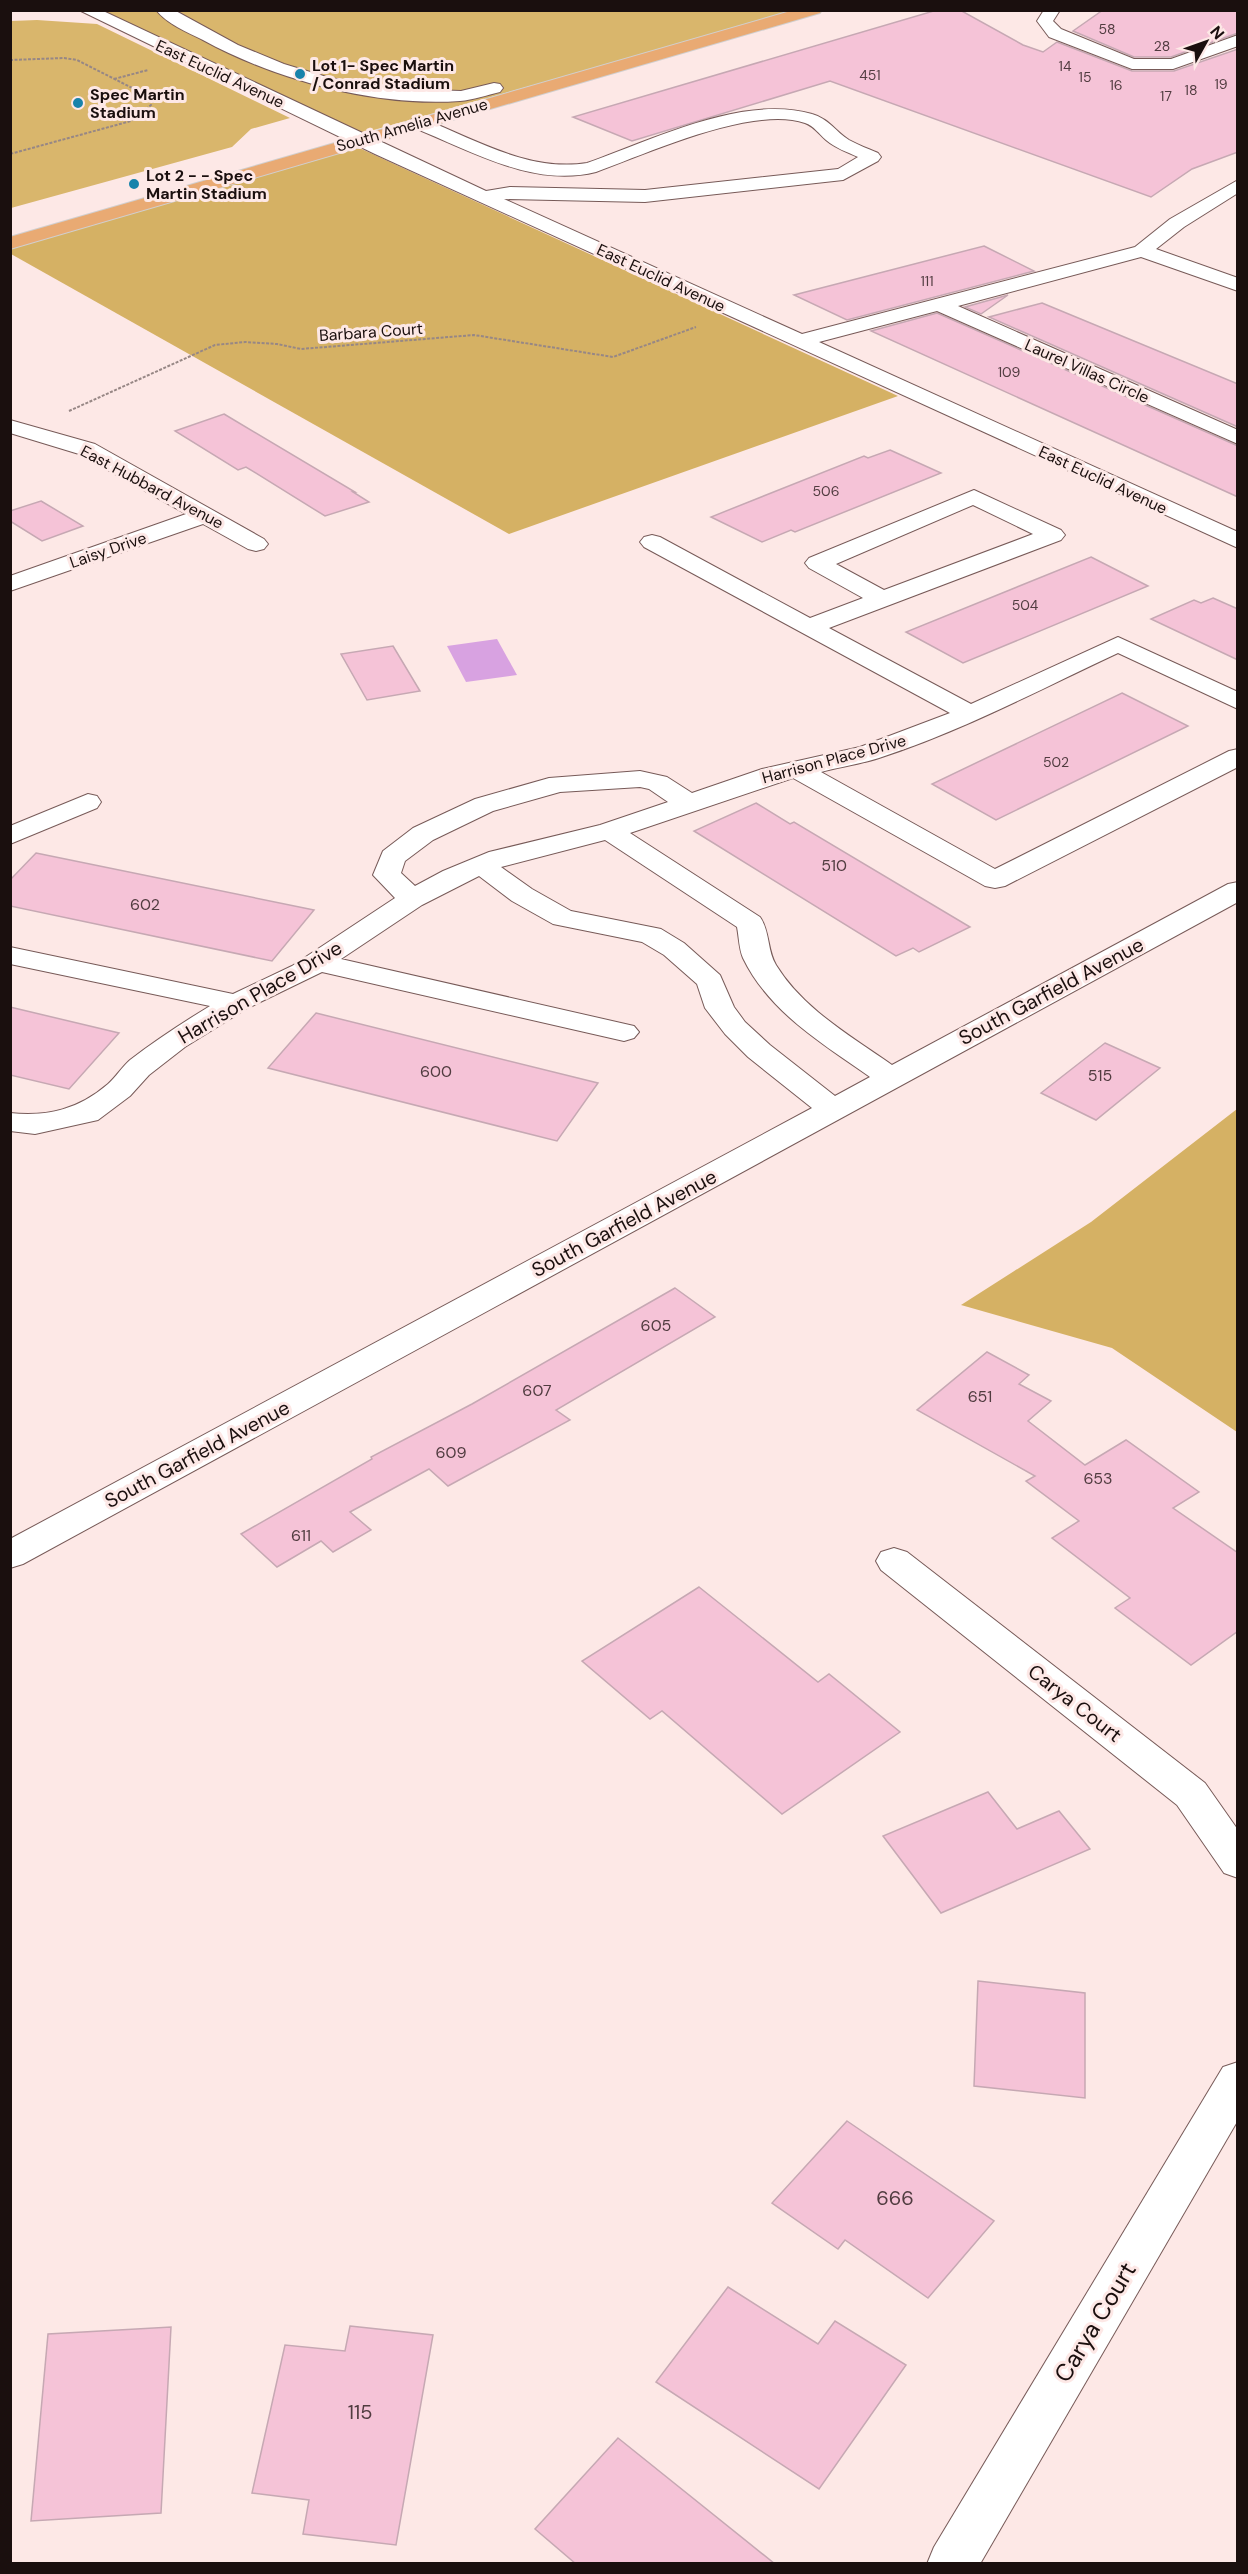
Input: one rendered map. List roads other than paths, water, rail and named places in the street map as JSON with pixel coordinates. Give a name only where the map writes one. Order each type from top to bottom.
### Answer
[{"type":"main road","name":"South Amelia Avenue","points":[[10,243],[814,10]]},
{"type":"street","name":"East Euclid Avenue","points":[[87,10],[359,140],[1238,541]]},
{"type":"street","points":[[164,10],[171,16],[232,48],[278,68],[328,83],[400,94],[461,96],[494,88]]},
{"type":"street","points":[[1052,10],[1045,21],[1055,33],[1132,64],[1173,64],[1238,40]]},
{"type":"street","points":[[418,123],[525,166],[543,170],[568,171],[590,168],[730,118],[774,114],[809,118],[824,127],[830,135],[843,144],[872,157],[843,174],[583,204],[527,217]]},
{"type":"street","points":[[800,341],[1142,251],[1177,223],[1238,185]]},
{"type":"street","points":[[483,196],[510,193],[645,196]]},
{"type":"street","points":[[1142,251],[1238,285]]},
{"type":"street","name":"Laurel Villas Circle","points":[[937,304],[1238,438]]},
{"type":"street","name":"East Hubbard Avenue","points":[[12,426],[87,449],[256,544]]},
{"type":"street","points":[[808,627],[1053,535],[974,497],[817,563],[883,598]]},
{"type":"street","name":"Laisy Drive","points":[[10,584],[205,516]]},
{"type":"street","points":[[652,542],[969,713]]},
{"type":"street","name":"Harrison Place Drive","points":[[10,1122],[35,1125],[87,1113],[119,1090],[138,1070],[174,1041],[236,1003],[302,972],[412,899],[481,865],[499,858],[609,831],[771,775],[868,753],[998,702],[1014,692],[1118,644],[1238,702]]},
{"type":"street","points":[[797,769],[995,880],[1238,757]]},
{"type":"street","points":[[412,899],[387,875],[393,857],[423,834],[484,805],[558,784],[640,779],[658,783],[690,804]]},
{"type":"street","points":[[10,836],[88,802]]},
{"type":"street","points":[[609,831],[750,923],[758,957],[781,990],[804,1015],[891,1078]]},
{"type":"street","points":[[481,865],[522,896],[543,907],[549,927],[568,942],[641,955],[674,950],[710,981],[720,1008],[735,1028],[759,1051],[834,1109]]},
{"type":"street","name":"South Garfield Avenue","points":[[10,1555],[1238,890]]},
{"type":"street","points":[[10,955],[236,1003]]},
{"type":"street","points":[[318,962],[624,1032]]},
{"type":"street","name":"Carya Court","points":[[894,1561],[1191,1794],[1238,1862]]},
{"type":"street","name":"Carya Court","points":[[952,2564],[1238,2080]]},
{"type":"place","name":"Lot 1- Spec Martin / Conrad Stadium","points":[[300,74]]},
{"type":"place","name":"Spec Martin Stadium","points":[[78,103]]},
{"type":"place","name":"Lot 2 - - Spec Martin Stadium","points":[[134,184]]}]
